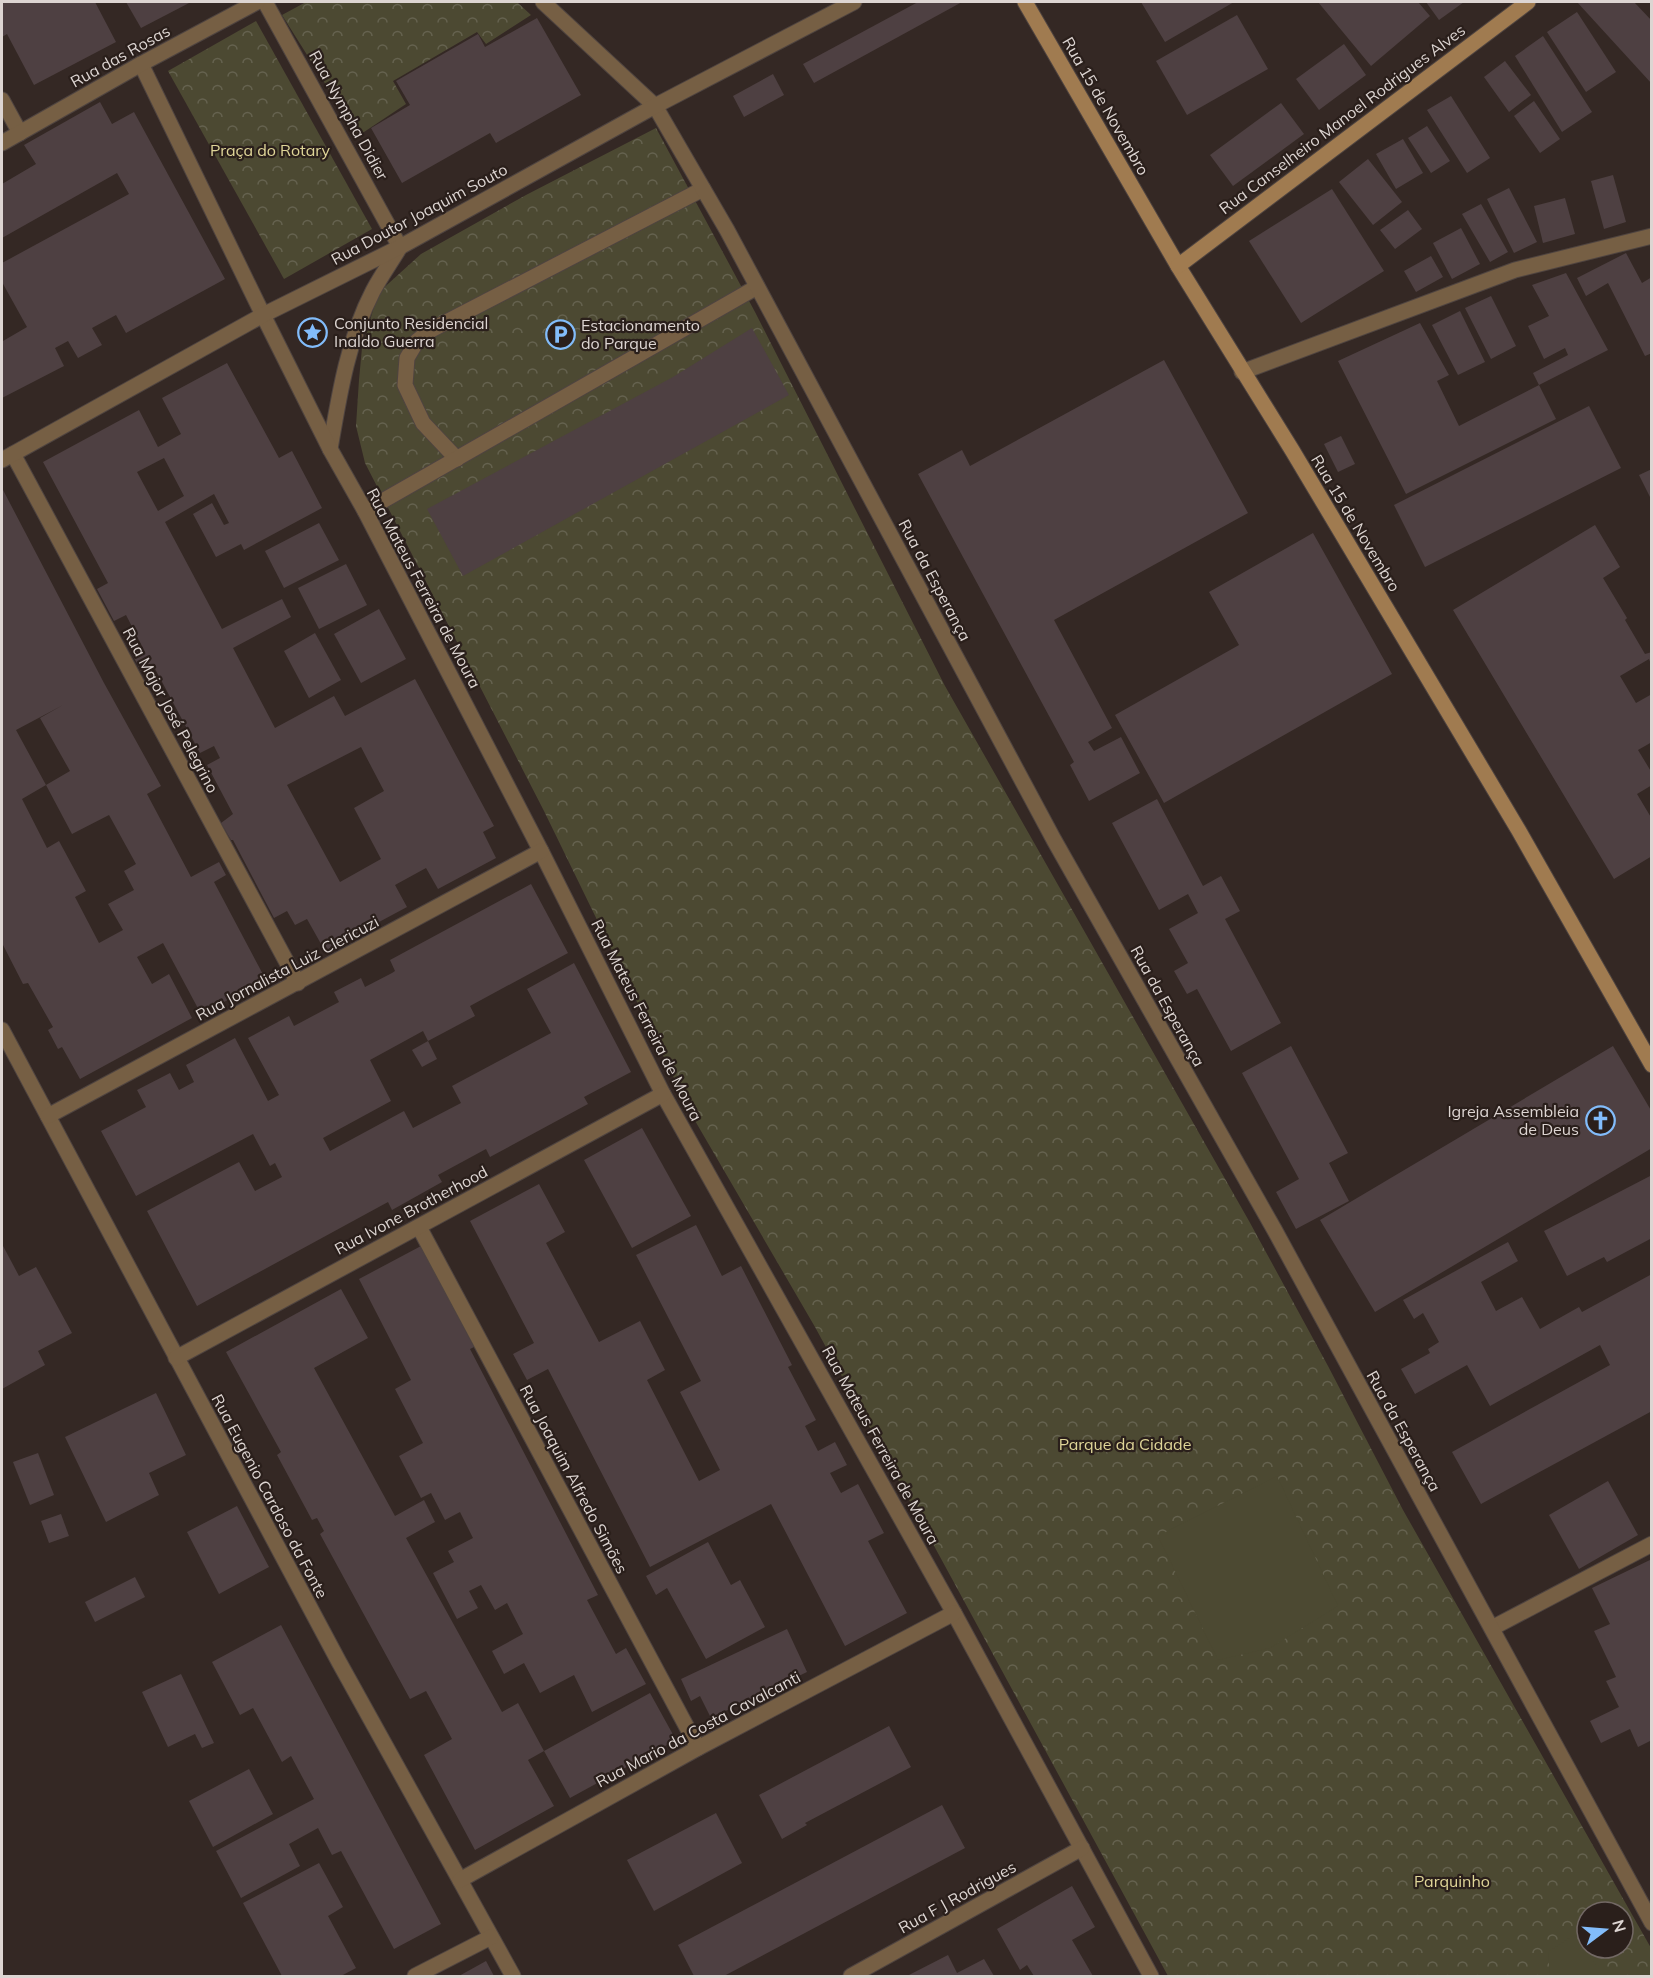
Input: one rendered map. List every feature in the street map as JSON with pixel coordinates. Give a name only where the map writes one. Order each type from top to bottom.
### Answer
[{"type":"main road","name":"Rua 15 de Novembro","points":[[1025,2],[1178,266],[1292,450],[1519,831],[1652,1065]]},
{"type":"main road","name":"Rua Canselheiro Manoel Rodrigues Alves","points":[[1178,266],[1528,2]]},
{"type":"street","name":"Rua das Rosas","points":[[2,143],[141,63],[257,2]]},
{"type":"street","name":"Rua Nympha Didier","points":[[265,2],[400,247]]},
{"type":"street","name":"Rua da Esperança","points":[[543,2],[655,106],[757,287],[1054,840],[1274,1229],[1652,1923]]},
{"type":"street","name":"Rua Doutor Joaquim Souto","points":[[7,457],[263,315],[400,247],[655,106],[854,2]]},
{"type":"street","name":"Rua Mateus Ferreira de Moura","points":[[141,63],[330,449],[365,511],[542,851],[663,1094],[954,1612],[1151,1977]]},
{"type":"street","points":[[2,100],[20,133]]},
{"type":"street","points":[[457,459],[423,423],[405,385],[407,358],[417,341],[431,330],[702,189]]},
{"type":"street","points":[[1242,372],[1515,270],[1652,236]]},
{"type":"street","points":[[330,449],[339,393],[353,343],[372,293],[400,247]]},
{"type":"street","points":[[365,511],[757,287]]},
{"type":"street","name":"Rua Major José Pelegrino","points":[[7,457],[298,983]]},
{"type":"street","name":"Rua Jornalista Luiz Clericuzi","points":[[48,1116],[542,851]]},
{"type":"street","name":"Rua Eugenio Cardoso da Fonte","points":[[2,1030],[339,1662],[513,1977]]},
{"type":"street","name":"Rua Ivone Brotherhood","points":[[176,1358],[663,1094]]},
{"type":"street","name":"Rua Joaquim Alfredo Simões","points":[[419,1227],[698,1748]]},
{"type":"street","points":[[1492,1628],[1652,1544]]},
{"type":"street","name":"Rua Mario da Costa Cavalcanti","points":[[460,1880],[698,1748],[954,1612]]},
{"type":"street","name":"Rua F J Rodrigues","points":[[851,1977],[1082,1848]]},
{"type":"street","points":[[416,1977],[491,1937]]},
{"type":"green space","points":[[306,2],[517,2],[531,15],[486,44],[477,32],[393,81],[406,104],[358,136],[282,15]]},
{"type":"green space","name":"Praça do Rotary","points":[[256,21],[372,229],[284,279],[168,71]]},
{"type":"green space","name":"Parque da Cidade","points":[[656,128],[755,312],[945,686],[1249,1221],[1403,1510],[1624,1900],[1575,1900],[1575,1960],[1635,1960],[1635,1920],[1651,1948],[1651,1976],[1168,1976],[815,1327],[694,1119],[544,811],[365,463],[356,426],[362,348],[378,293],[421,254],[526,195]]},
{"type":"green space","points":[[1277,1476],[1338,1606],[1270,1648],[1218,1660],[1158,1536]]},
{"type":"green space","points":[[1574,1935],[1575,1960],[1592,1960],[1604,1976],[1550,1976],[1548,1952]]},
{"type":"building","points":[[2,2],[95,2],[116,42],[34,85],[7,34],[2,37]]},
{"type":"building","points":[[126,2],[191,2],[141,28]]},
{"type":"building","points":[[918,2],[962,2],[814,83],[803,64]]},
{"type":"building","points":[[1141,2],[1234,2],[1165,42]]},
{"type":"building","points":[[1318,2],[1418,2],[1430,16],[1371,66]]},
{"type":"building","points":[[1426,2],[1464,2],[1439,20]]},
{"type":"building","points":[[1577,2],[1634,2],[1652,21],[1652,84]]},
{"type":"building","points":[[1577,12],[1616,72],[1586,92],[1547,32]]},
{"type":"building","points":[[1237,15],[1268,69],[1187,115],[1156,61]]},
{"type":"building","points":[[537,18],[581,95],[496,143],[490,133],[402,183],[371,128],[410,105],[396,81],[478,34],[485,47]]},
{"type":"building","points":[[1543,36],[1592,112],[1562,132],[1515,56]]},
{"type":"building","points":[[1344,44],[1366,75],[1319,110],[1296,79]]},
{"type":"building","points":[[1505,61],[1531,95],[1509,112],[1484,77]]},
{"type":"building","points":[[773,74],[784,95],[744,117],[733,96]]},
{"type":"building","points":[[1451,96],[1490,158],[1467,173],[1427,110]]},
{"type":"building","points":[[1534,101],[1560,139],[1540,153],[1514,116]]},
{"type":"building","points":[[100,102],[112,124],[134,112],[225,279],[126,333],[116,315],[92,328],[102,345],[78,358],[68,341],[55,348],[64,366],[2,398],[2,338],[3,341],[27,327],[2,282],[2,263],[129,194],[117,173],[2,238],[2,184],[36,164],[24,145]]},
{"type":"building","points":[[1281,103],[1304,134],[1233,186],[1210,155]]},
{"type":"building","points":[[1427,126],[1450,161],[1431,173],[1408,138]]},
{"type":"building","points":[[1403,139],[1423,173],[1396,189],[1376,154]]},
{"type":"building","points":[[1368,159],[1402,202],[1373,225],[1339,182]]},
{"type":"building","points":[[1613,175],[1626,222],[1604,229],[1591,181]]},
{"type":"building","points":[[1509,188],[1537,242],[1514,253],[1487,199]]},
{"type":"building","points":[[1332,189],[1384,271],[1301,323],[1249,241]]},
{"type":"building","points":[[1565,198],[1575,234],[1543,243],[1534,206]]},
{"type":"building","points":[[1481,204],[1508,252],[1490,262],[1462,214]]},
{"type":"building","points":[[1408,210],[1422,229],[1395,249],[1380,230]]},
{"type":"building","points":[[1461,228],[1480,264],[1452,279],[1433,243]]},
{"type":"building","points":[[1626,253],[1642,283],[1652,277],[1652,353],[1645,356],[1608,283],[1586,296],[1577,278]]},
{"type":"building","points":[[1431,256],[1443,277],[1416,292],[1404,271]]},
{"type":"building","points":[[1566,273],[1608,350],[1539,385],[1533,373],[1568,355],[1565,348],[1544,359],[1528,326],[1549,316],[1532,285]]},
{"type":"building","points":[[1491,296],[1516,346],[1491,359],[1465,308]]},
{"type":"building","points":[[1460,311],[1485,362],[1458,375],[1432,325]]},
{"type":"building","points":[[1420,323],[1449,375],[1437,381],[1459,426],[1539,385],[1556,419],[1406,494],[1338,361]]},
{"type":"building","points":[[752,328],[789,395],[463,576],[427,509],[673,377]]},
{"type":"building","points":[[1164,360],[1248,513],[1054,620],[1112,728],[1088,742],[1094,751],[1121,737],[1140,773],[1089,801],[1070,765],[1074,762],[918,474],[962,450],[970,466]]},
{"type":"building","points":[[227,363],[279,458],[292,451],[322,508],[244,550],[241,544],[216,557],[193,514],[212,503],[224,525],[229,523],[214,494],[165,522],[222,629],[282,599],[291,617],[233,648],[275,728],[334,696],[345,716],[415,679],[494,826],[483,832],[496,858],[438,889],[426,868],[395,885],[407,907],[325,951],[307,919],[295,925],[287,911],[274,918],[233,840],[221,823],[233,814],[207,765],[220,758],[214,746],[200,753],[153,665],[141,671],[132,654],[143,648],[126,615],[114,621],[97,589],[108,583],[43,462],[139,410],[158,447],[181,434],[162,398]],"holes":[[[164,458],[184,496],[158,511],[137,472]],[[361,747],[384,791],[354,808],[381,859],[340,882],[287,785]]]},
{"type":"building","points":[[1589,406],[1621,468],[1425,567],[1394,505]]},
{"type":"building","points":[[1341,436],[1355,464],[1338,472],[1324,444]]},
{"type":"building","points":[[1652,469],[1652,501],[1639,475]]},
{"type":"building","points":[[2,488],[104,683],[161,786],[147,794],[191,877],[219,862],[226,875],[214,882],[266,980],[201,1014],[163,943],[137,957],[152,984],[169,974],[192,1018],[80,1079],[62,1047],[58,1049],[48,1030],[53,1027],[28,983],[23,984],[2,943]],"holes":[[[63,705],[40,718],[70,771],[46,785],[16,730]],[[46,785],[72,834],[109,815],[136,864],[124,871],[134,890],[108,904],[123,930],[99,943],[75,897],[86,891],[59,841],[47,848],[22,799]]]},
{"type":"building","points":[[319,523],[339,560],[284,588],[265,551]]},
{"type":"building","points":[[1595,525],[1620,567],[1603,578],[1645,654],[1652,652],[1652,667],[1649,659],[1620,676],[1636,703],[1652,694],[1652,742],[1638,750],[1652,773],[1652,785],[1637,794],[1652,819],[1652,856],[1614,879],[1453,610]]},
{"type":"building","points":[[1313,533],[1392,674],[1164,803],[1115,715],[1239,645],[1209,592]]},
{"type":"building","points":[[346,564],[367,605],[319,629],[298,588]]},
{"type":"building","points":[[379,609],[406,659],[361,683],[334,634]]},
{"type":"building","points":[[315,633],[341,680],[309,698],[284,651]]},
{"type":"building","points":[[1157,799],[1203,886],[1221,876],[1240,911],[1225,919],[1281,1023],[1231,1051],[1197,989],[1187,994],[1174,971],[1188,963],[1169,929],[1198,913],[1188,894],[1159,910],[1112,823]]},
{"type":"building","points":[[531,884],[568,953],[470,1006],[475,1016],[428,1041],[423,1031],[370,1060],[391,1101],[323,1138],[330,1151],[404,1111],[413,1128],[461,1103],[452,1086],[551,1033],[527,989],[574,963],[631,1072],[584,1097],[588,1104],[490,1157],[486,1149],[438,1175],[442,1182],[392,1210],[388,1202],[197,1306],[147,1211],[239,1162],[255,1191],[282,1177],[275,1163],[270,1166],[253,1134],[136,1196],[101,1131],[146,1107],[137,1090],[170,1073],[179,1090],[194,1082],[186,1065],[235,1038],[268,1101],[279,1095],[248,1038],[289,1016],[294,1026],[339,1002],[334,992],[361,978],[365,987],[392,973],[395,971],[390,960]]},
{"type":"building","points":[[428,1041],[437,1059],[422,1067],[412,1050]]},
{"type":"building","points":[[1291,1046],[1348,1153],[1329,1163],[1349,1201],[1296,1229],[1276,1192],[1299,1179],[1242,1073]]},
{"type":"building","name":"Igreja Assembleia de Deus","points":[[1613,1046],[1652,1112],[1652,1148],[1375,1312],[1320,1220]]},
{"type":"building","points":[[642,1128],[691,1216],[632,1248],[584,1160]]},
{"type":"building","points":[[1652,1175],[1652,1238],[1607,1262],[1604,1257],[1567,1276],[1544,1231]]},
{"type":"building","points":[[539,1184],[565,1232],[546,1243],[599,1342],[640,1321],[665,1370],[647,1380],[699,1481],[720,1470],[680,1392],[701,1381],[636,1255],[696,1225],[722,1276],[741,1266],[792,1365],[788,1367],[816,1420],[805,1426],[818,1451],[835,1442],[847,1465],[830,1473],[841,1493],[858,1484],[884,1533],[868,1541],[907,1613],[845,1646],[771,1504],[650,1567],[548,1369],[527,1380],[513,1354],[534,1343],[470,1221]]},
{"type":"building","points":[[1508,1242],[1518,1261],[1481,1282],[1496,1311],[1522,1297],[1540,1329],[1579,1307],[1582,1312],[1652,1274],[1652,1411],[1481,1504],[1452,1452],[1610,1365],[1600,1345],[1490,1406],[1467,1365],[1415,1394],[1401,1369],[1430,1353],[1428,1349],[1439,1342],[1423,1313],[1414,1319],[1403,1300]]},
{"type":"building","points":[[2,1244],[19,1276],[36,1267],[72,1333],[38,1351],[45,1365],[2,1389]]},
{"type":"building","points":[[421,1246],[474,1347],[470,1349],[598,1595],[587,1600],[616,1654],[626,1648],[646,1684],[592,1712],[574,1675],[540,1693],[524,1663],[504,1674],[492,1651],[523,1634],[507,1603],[495,1610],[481,1585],[469,1591],[478,1608],[457,1619],[433,1573],[454,1562],[448,1551],[473,1538],[460,1512],[445,1520],[431,1493],[421,1498],[399,1456],[423,1443],[395,1389],[411,1380],[359,1279]]},
{"type":"building","points":[[341,1289],[368,1338],[314,1368],[395,1516],[424,1500],[435,1522],[406,1538],[502,1712],[518,1703],[544,1751],[528,1760],[554,1806],[475,1850],[424,1755],[452,1739],[426,1691],[410,1699],[320,1534],[324,1531],[317,1518],[312,1520],[277,1455],[281,1452],[226,1352]]},
{"type":"building","points":[[156,1393],[186,1455],[149,1473],[159,1495],[106,1522],[65,1437]]},
{"type":"building","points":[[38,1453],[54,1495],[30,1505],[13,1462]]},
{"type":"building","points":[[1608,1481],[1638,1535],[1579,1569],[1549,1515]]},
{"type":"building","points":[[237,1506],[269,1567],[219,1594],[187,1532]]},
{"type":"building","points":[[61,1514],[69,1536],[49,1543],[41,1521]]},
{"type":"building","points":[[708,1542],[731,1585],[740,1580],[765,1627],[706,1659],[667,1588],[656,1595],[646,1576]]},
{"type":"building","points":[[1652,1559],[1652,1740],[1638,1747],[1630,1729],[1601,1743],[1590,1721],[1619,1707],[1606,1681],[1616,1677],[1594,1631],[1610,1624],[1592,1588]]},
{"type":"building","points":[[135,1577],[145,1597],[95,1622],[85,1602]]},
{"type":"building","points":[[281,1625],[441,1924],[394,1949],[341,1851],[332,1855],[318,1828],[289,1844],[300,1866],[241,1898],[216,1851],[314,1799],[291,1756],[282,1762],[253,1708],[240,1715],[212,1662]]},
{"type":"building","points":[[787,1629],[807,1672],[711,1718],[700,1696],[691,1701],[681,1679]]},
{"type":"building","points":[[181,1674],[214,1743],[202,1748],[195,1734],[168,1747],[142,1692]]},
{"type":"building","points":[[650,1693],[676,1740],[570,1798],[544,1751]]},
{"type":"building","points":[[889,1726],[911,1767],[805,1823],[807,1825],[782,1839],[759,1795]]},
{"type":"building","points":[[249,1769],[273,1814],[213,1847],[189,1801]]},
{"type":"building","points":[[942,1805],[965,1848],[724,1976],[694,1976],[678,1945]]},
{"type":"building","points":[[716,1813],[742,1863],[654,1911],[627,1860]]},
{"type":"building","points":[[319,1863],[343,1907],[328,1916],[356,1968],[341,1976],[282,1976],[243,1903]]},
{"type":"building","points":[[1072,1886],[1095,1927],[1072,1940],[1093,1976],[1034,1976],[1027,1965],[1020,1970],[997,1929]]},
{"type":"building","points":[[948,1955],[957,1973],[984,1959],[994,1976],[907,1976]]},
{"type":"building","points":[[486,1961],[494,1976],[459,1976]]},
{"type":"place","name":"Conjunto Residencial Inaldo Guerra","points":[[313,332]]},
{"type":"place","name":"Estacionamento do Parque","points":[[560,334]]},
{"type":"place","name":"Igreja Assembleia de Deus","points":[[1600,1120]]},
{"type":"park label","name":"Parquinho","points":[[1452,1881]]}]
